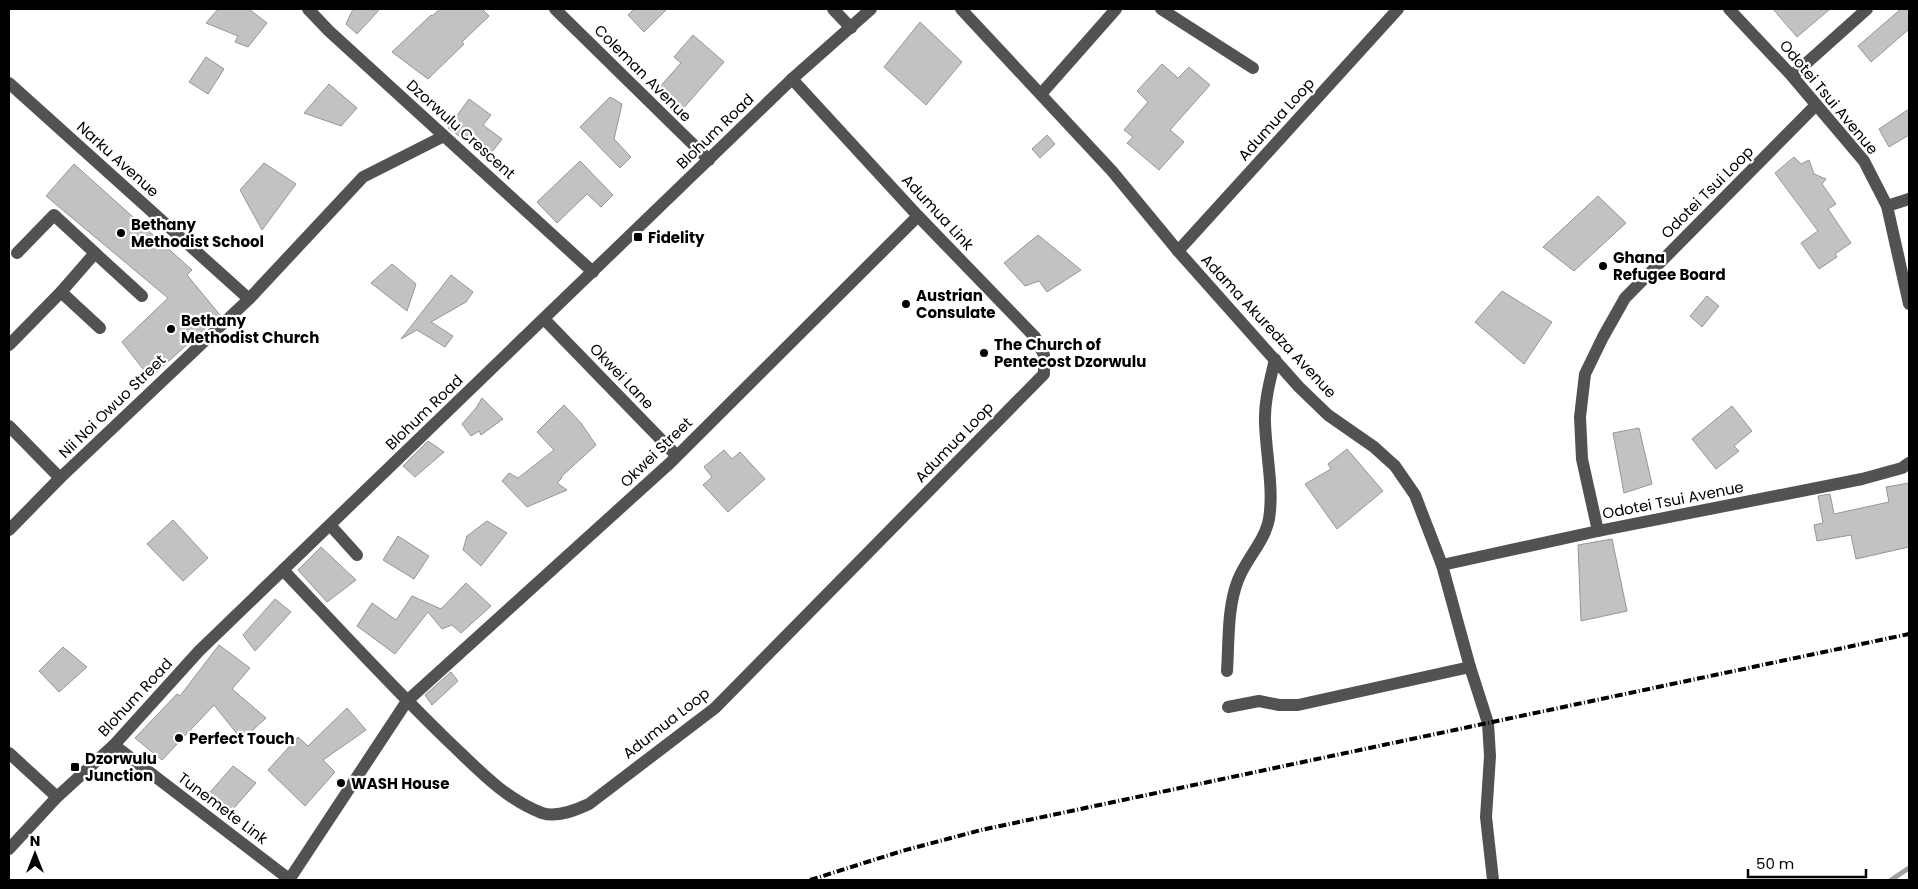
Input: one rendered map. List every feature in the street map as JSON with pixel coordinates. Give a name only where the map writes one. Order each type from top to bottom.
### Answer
[{"type":"street","name":"Dzorwulu Crescent","points":[[308,9],[593,272]]},
{"type":"street","name":"Coleman Avenue","points":[[555,9],[708,160]]},
{"type":"street","points":[[833,9],[851,28]]},
{"type":"street","name":"Blohum Road","points":[[9,848],[57,797],[114,745],[199,650],[792,79],[871,9]]},
{"type":"street","name":"Adama Akuredza Avenue","points":[[961,9],[1112,172],[1178,251],[1299,388],[1328,414],[1374,447],[1395,466],[1414,495],[1442,565],[1470,667],[1488,722],[1490,756],[1486,817],[1493,880]]},
{"type":"street","points":[[1041,94],[1116,9]]},
{"type":"street","points":[[1161,9],[1252,68]]},
{"type":"street","name":"Adumua Loop","points":[[1178,251],[1398,9]]},
{"type":"street","name":"Odotei Tsui Avenue","points":[[1729,9],[1792,76],[1864,161],[1887,206],[1909,304]]},
{"type":"street","points":[[1792,76],[1867,9]]},
{"type":"street","name":"Adumua Link","points":[[792,79],[918,216],[1035,337],[1044,355],[1044,374]]},
{"type":"street","name":"Narku Avenue","points":[[9,83],[249,299]]},
{"type":"street","name":"Odotei Tsui Loop","points":[[1598,532],[1582,460],[1580,417],[1585,374],[1603,337],[1625,298],[1816,105]]},
{"type":"street","name":"Nii Noi Owuo Street","points":[[9,530],[60,478],[249,299],[363,177],[444,136]]},
{"type":"street","points":[[1887,206],[1909,199]]},
{"type":"street","points":[[17,253],[54,215],[142,296]]},
{"type":"street","name":"Okwei Street","points":[[289,880],[407,701],[676,455],[918,216]]},
{"type":"street","points":[[9,346],[96,253]]},
{"type":"street","points":[[61,292],[100,328]]},
{"type":"street","name":"Okwei Lane","points":[[544,319],[676,455]]},
{"type":"street","points":[[1227,671],[1234,591],[1239,578],[1263,535],[1270,509],[1265,410],[1275,359]]},
{"type":"street","name":"Adumua Loop","points":[[283,570],[407,701],[494,784],[526,805],[544,814],[571,812],[589,804],[715,708],[1044,374]]},
{"type":"street","points":[[9,426],[60,478]]},
{"type":"street","name":"Odotei Tsui Avenue","points":[[1442,565],[1862,480],[1902,468],[1909,463]]},
{"type":"street","points":[[330,525],[357,555]]},
{"type":"street","points":[[1228,707],[1259,702],[1298,705],[1470,667]]},
{"type":"street","name":"Tunemete Link","points":[[114,745],[289,880]]},
{"type":"street","points":[[9,753],[57,797]]},
{"type":"building","points":[[218,9],[249,9],[267,23],[248,47],[235,42],[238,36],[206,23]]},
{"type":"building","points":[[353,9],[380,9],[357,34],[346,24]]},
{"type":"building","points":[[440,9],[482,9],[489,16],[462,42],[464,44],[428,79],[392,52],[431,15]]},
{"type":"building","points":[[634,9],[667,9],[644,32],[628,15]]},
{"type":"building","points":[[1773,9],[1830,9],[1797,37]]},
{"type":"building","points":[[1901,9],[1909,9],[1909,29],[1871,62],[1858,46]]},
{"type":"building","points":[[920,22],[962,62],[926,105],[884,67]]},
{"type":"building","points":[[693,35],[724,62],[681,111],[657,90],[681,63],[674,57]]},
{"type":"building","points":[[206,57],[224,69],[208,94],[189,82]]},
{"type":"building","points":[[1162,64],[1178,78],[1189,67],[1210,85],[1170,130],[1184,142],[1159,170],[1127,143],[1133,137],[1124,130],[1148,102],[1137,91]]},
{"type":"building","points":[[329,84],[357,108],[341,126],[304,113]]},
{"type":"building","points":[[610,97],[622,104],[614,139],[631,157],[620,168],[580,127]]},
{"type":"building","points":[[469,99],[491,115],[483,125],[502,139],[488,157],[448,128]]},
{"type":"building","points":[[1909,109],[1909,135],[1889,147],[1879,129]]},
{"type":"building","points":[[1047,135],[1055,144],[1040,158],[1032,149]]},
{"type":"building","points":[[1794,157],[1801,164],[1809,160],[1814,174],[1826,179],[1822,184],[1836,204],[1828,209],[1851,243],[1835,254],[1837,257],[1819,269],[1801,243],[1818,231],[1775,173]]},
{"type":"building","points":[[580,161],[613,195],[601,207],[587,194],[557,223],[537,202]]},
{"type":"building","points":[[264,163],[296,184],[262,230],[240,190]]},
{"type":"building","points":[[74,164],[192,270],[187,275],[220,315],[150,378],[122,342],[168,298],[46,196]]},
{"type":"building","points":[[1598,196],[1626,223],[1574,271],[1543,247]]},
{"type":"building","points":[[1038,235],[1081,270],[1047,292],[1039,281],[1025,286],[1004,263]]},
{"type":"building","points":[[392,264],[416,284],[407,311],[371,283]]},
{"type":"building","points":[[451,275],[473,292],[466,302],[431,322],[453,336],[445,347],[417,330],[401,339]]},
{"type":"building","points":[[1502,291],[1552,322],[1524,364],[1475,322]]},
{"type":"building","points":[[1707,296],[1719,306],[1702,327],[1690,316]]},
{"type":"building","points":[[482,398],[503,419],[481,435],[479,431],[471,436],[462,424]]},
{"type":"building","points":[[564,405],[581,423],[596,445],[561,477],[557,483],[567,490],[527,507],[502,481],[509,473],[518,478],[554,450],[537,432]]},
{"type":"building","points":[[1732,406],[1752,431],[1734,446],[1739,451],[1716,469],[1692,439]]},
{"type":"building","points":[[1639,428],[1652,484],[1624,493],[1613,433]]},
{"type":"building","points":[[428,441],[444,452],[415,477],[403,466]]},
{"type":"building","points":[[1347,449],[1383,491],[1337,529],[1305,484],[1331,469],[1328,464]]},
{"type":"building","points":[[724,450],[732,459],[740,452],[765,479],[728,512],[703,485],[712,477],[704,467]]},
{"type":"building","points":[[1909,483],[1909,547],[1856,559],[1851,535],[1817,541],[1814,525],[1823,523],[1818,496],[1830,494],[1834,514],[1889,502],[1886,487]]},
{"type":"building","points":[[173,520],[208,558],[183,581],[147,544]]},
{"type":"building","points":[[487,521],[507,533],[481,566],[463,550],[467,536]]},
{"type":"building","points":[[398,536],[429,556],[414,579],[383,560]]},
{"type":"building","points":[[1612,539],[1627,611],[1581,621],[1578,545]]},
{"type":"building","points":[[321,547],[356,580],[327,602],[298,570]]},
{"type":"building","points":[[466,583],[491,606],[461,633],[452,625],[442,629],[428,612],[395,654],[357,626],[372,603],[396,620],[412,596],[441,609]]},
{"type":"building","points":[[275,599],[291,612],[255,651],[243,635]]},
{"type":"building","points":[[219,645],[250,668],[232,689],[266,718],[242,740],[214,705],[162,760],[135,738],[177,694],[180,696]]},
{"type":"building","points":[[63,647],[87,667],[59,692],[39,671]]},
{"type":"building","points":[[451,672],[458,681],[432,705],[425,695]]},
{"type":"building","points":[[347,708],[366,730],[323,760],[335,772],[305,806],[268,770],[298,737],[308,746]]},
{"type":"building","points":[[233,766],[256,783],[227,816],[204,799]]},
{"type":"waterway","points":[[1891,880],[1909,868]]},
{"type":"railway","points":[[810,880],[902,851],[981,830],[1909,634]]},
{"type":"place","name":"Bethany Methodist School","points":[[121,233]]},
{"type":"place","name":"Fidelity","points":[[638,237]]},
{"type":"place","name":"Ghana Refugee Board","points":[[1603,266]]},
{"type":"place","name":"Austrian Consulate","points":[[906,304]]},
{"type":"place","name":"Bethany Methodist Church","points":[[171,329]]},
{"type":"place","name":"The Church of Pentecost Dzorwulu","points":[[984,353]]},
{"type":"place","name":"Perfect Touch","points":[[179,738]]},
{"type":"place","name":"Dzorwulu Junction","points":[[75,767]]},
{"type":"place","name":"WASH House","points":[[341,783]]}]
